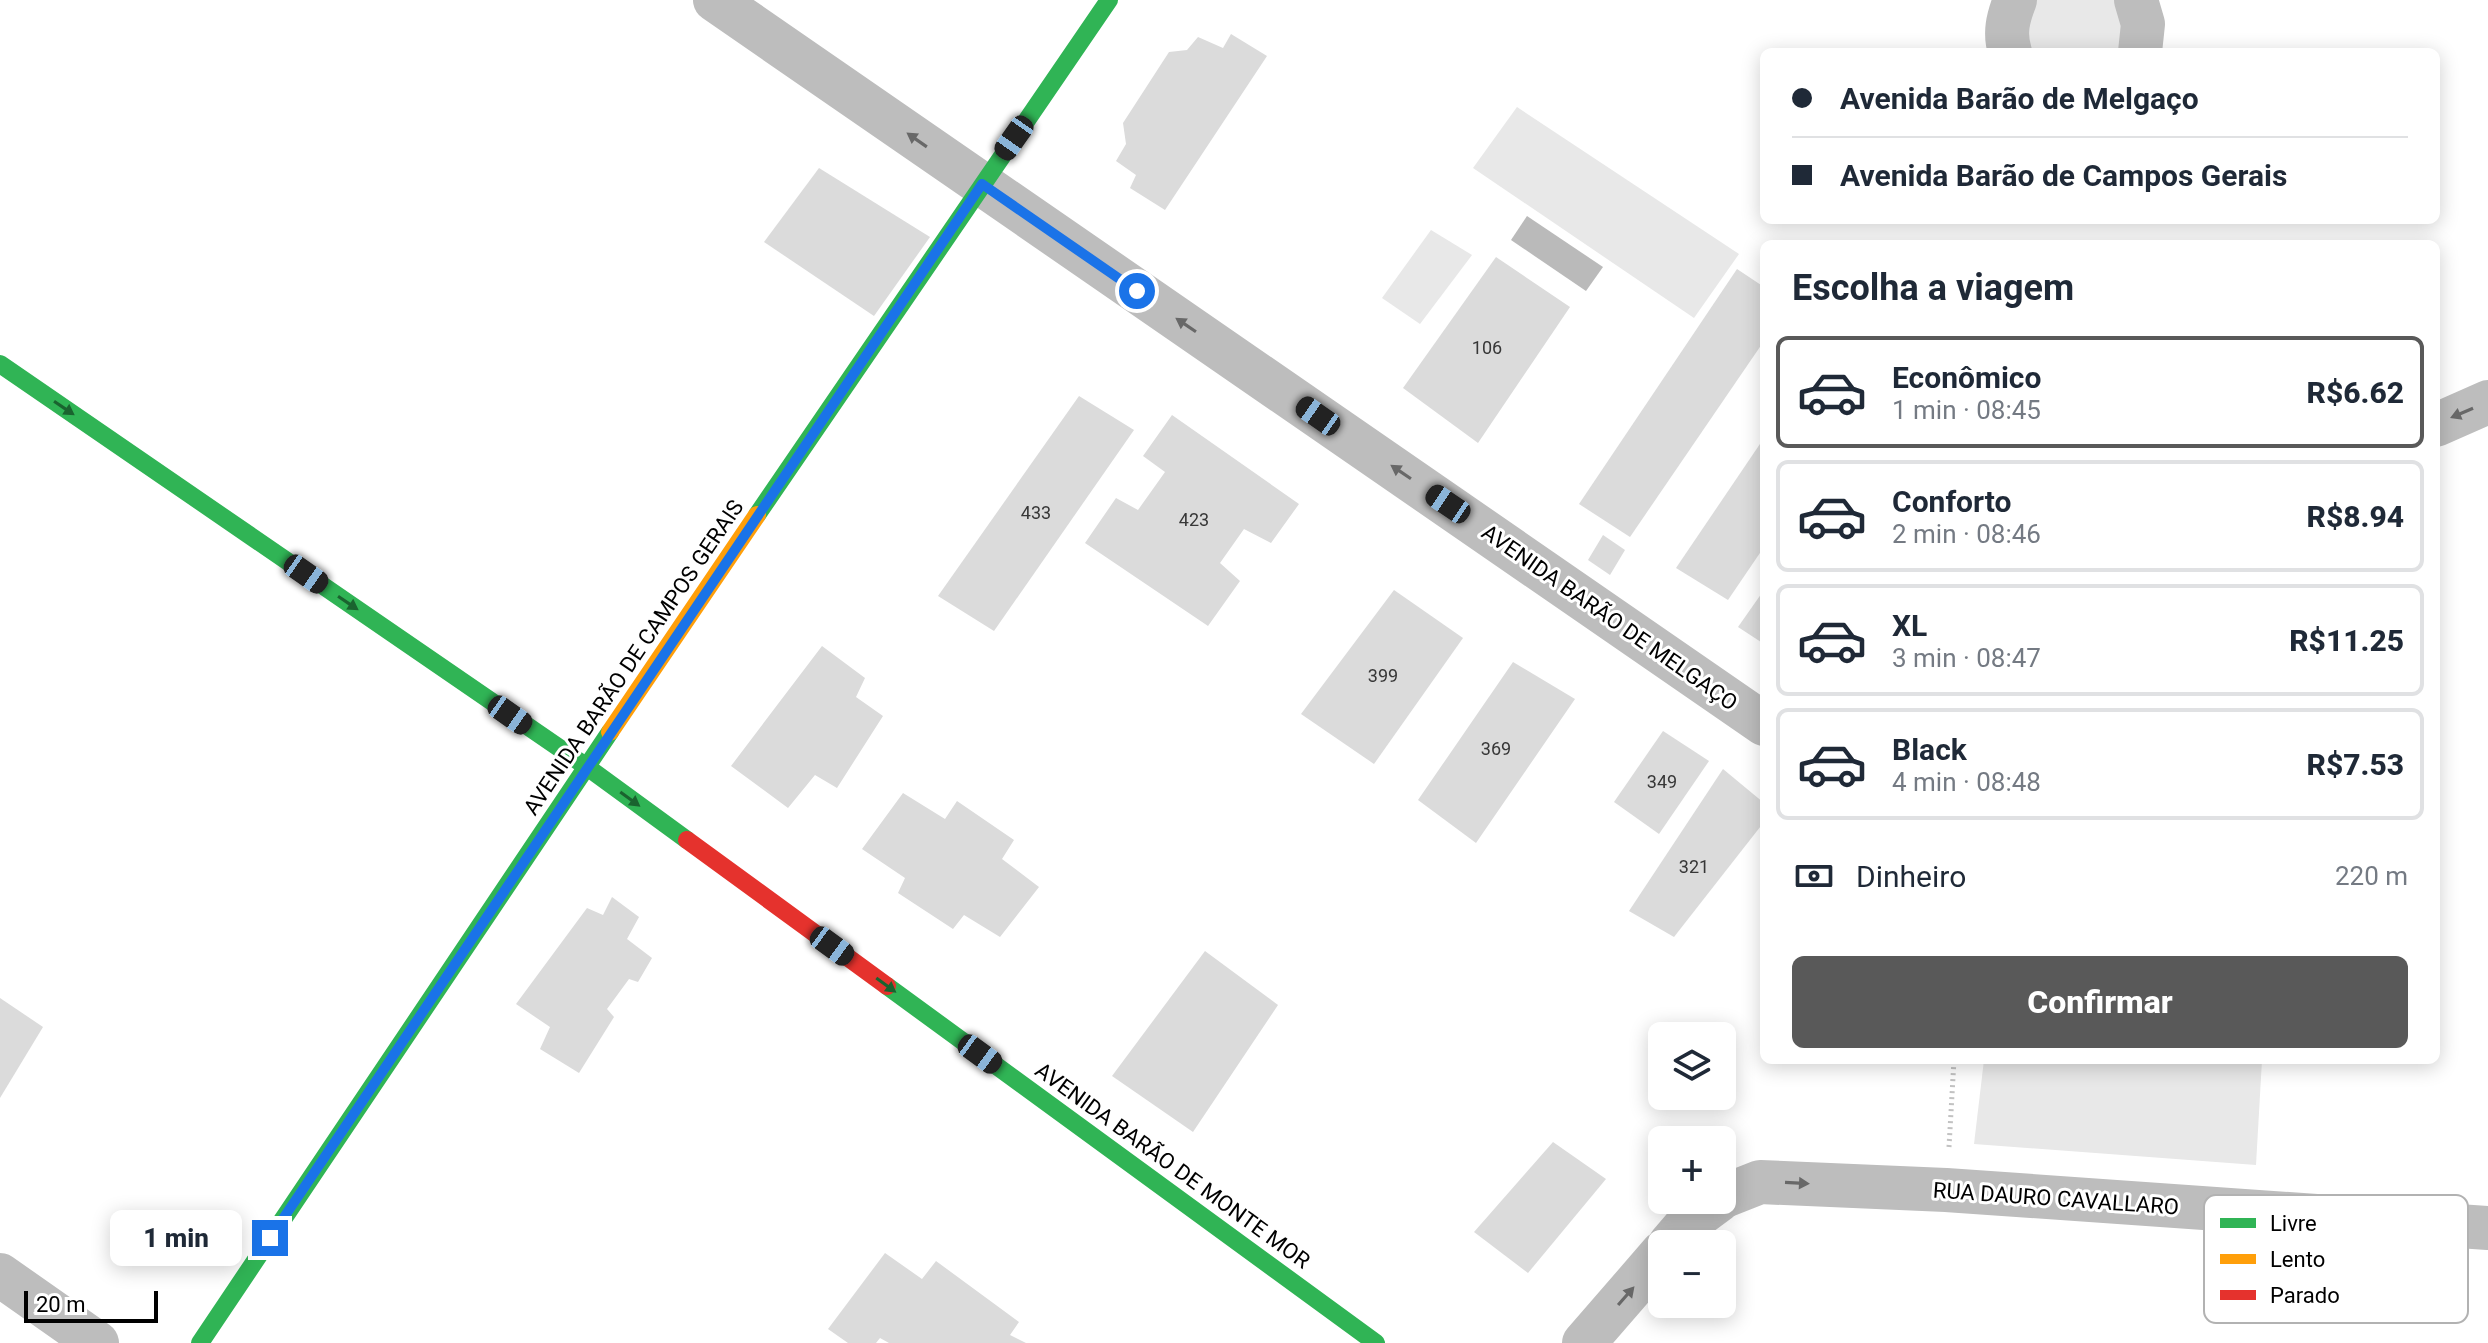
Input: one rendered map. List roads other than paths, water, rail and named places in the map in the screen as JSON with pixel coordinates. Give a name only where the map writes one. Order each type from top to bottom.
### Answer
[{"type":"street","name":"AVENIDA BARÃO DE MELGAÇO","points":[[715,0],[1760,721]]},
{"type":"street","name":"AVENIDA BARÃO DE CAMPOS GERAIS","points":[[200,1343],[1109,0]]},
{"type":"street","points":[[2009,48],[2007,18],[2015,0]]},
{"type":"street","points":[[2136,0],[2143,24],[2140,48]]},
{"type":"street","name":"AVENIDA BARÃO DE MONTE MOR","points":[[0,364],[587,767],[1376,1343]]},
{"type":"street","points":[[2440,423],[2488,402]]},
{"type":"street","name":"RUA DAURO CAVALLARO","points":[[1736,1192],[1760,1182],[1946,1190],[2204,1208]]},
{"type":"street","name":"RUA DAURO CAVALLARO","points":[[1682,1230],[1700,1214]]},
{"type":"street","name":"RUA DAURO CAVALLARO","points":[[2468,1227],[2488,1228]]},
{"type":"street","points":[[1584,1343],[1648,1269]]},
{"type":"street","points":[[0,1275],[97,1343]]}]
